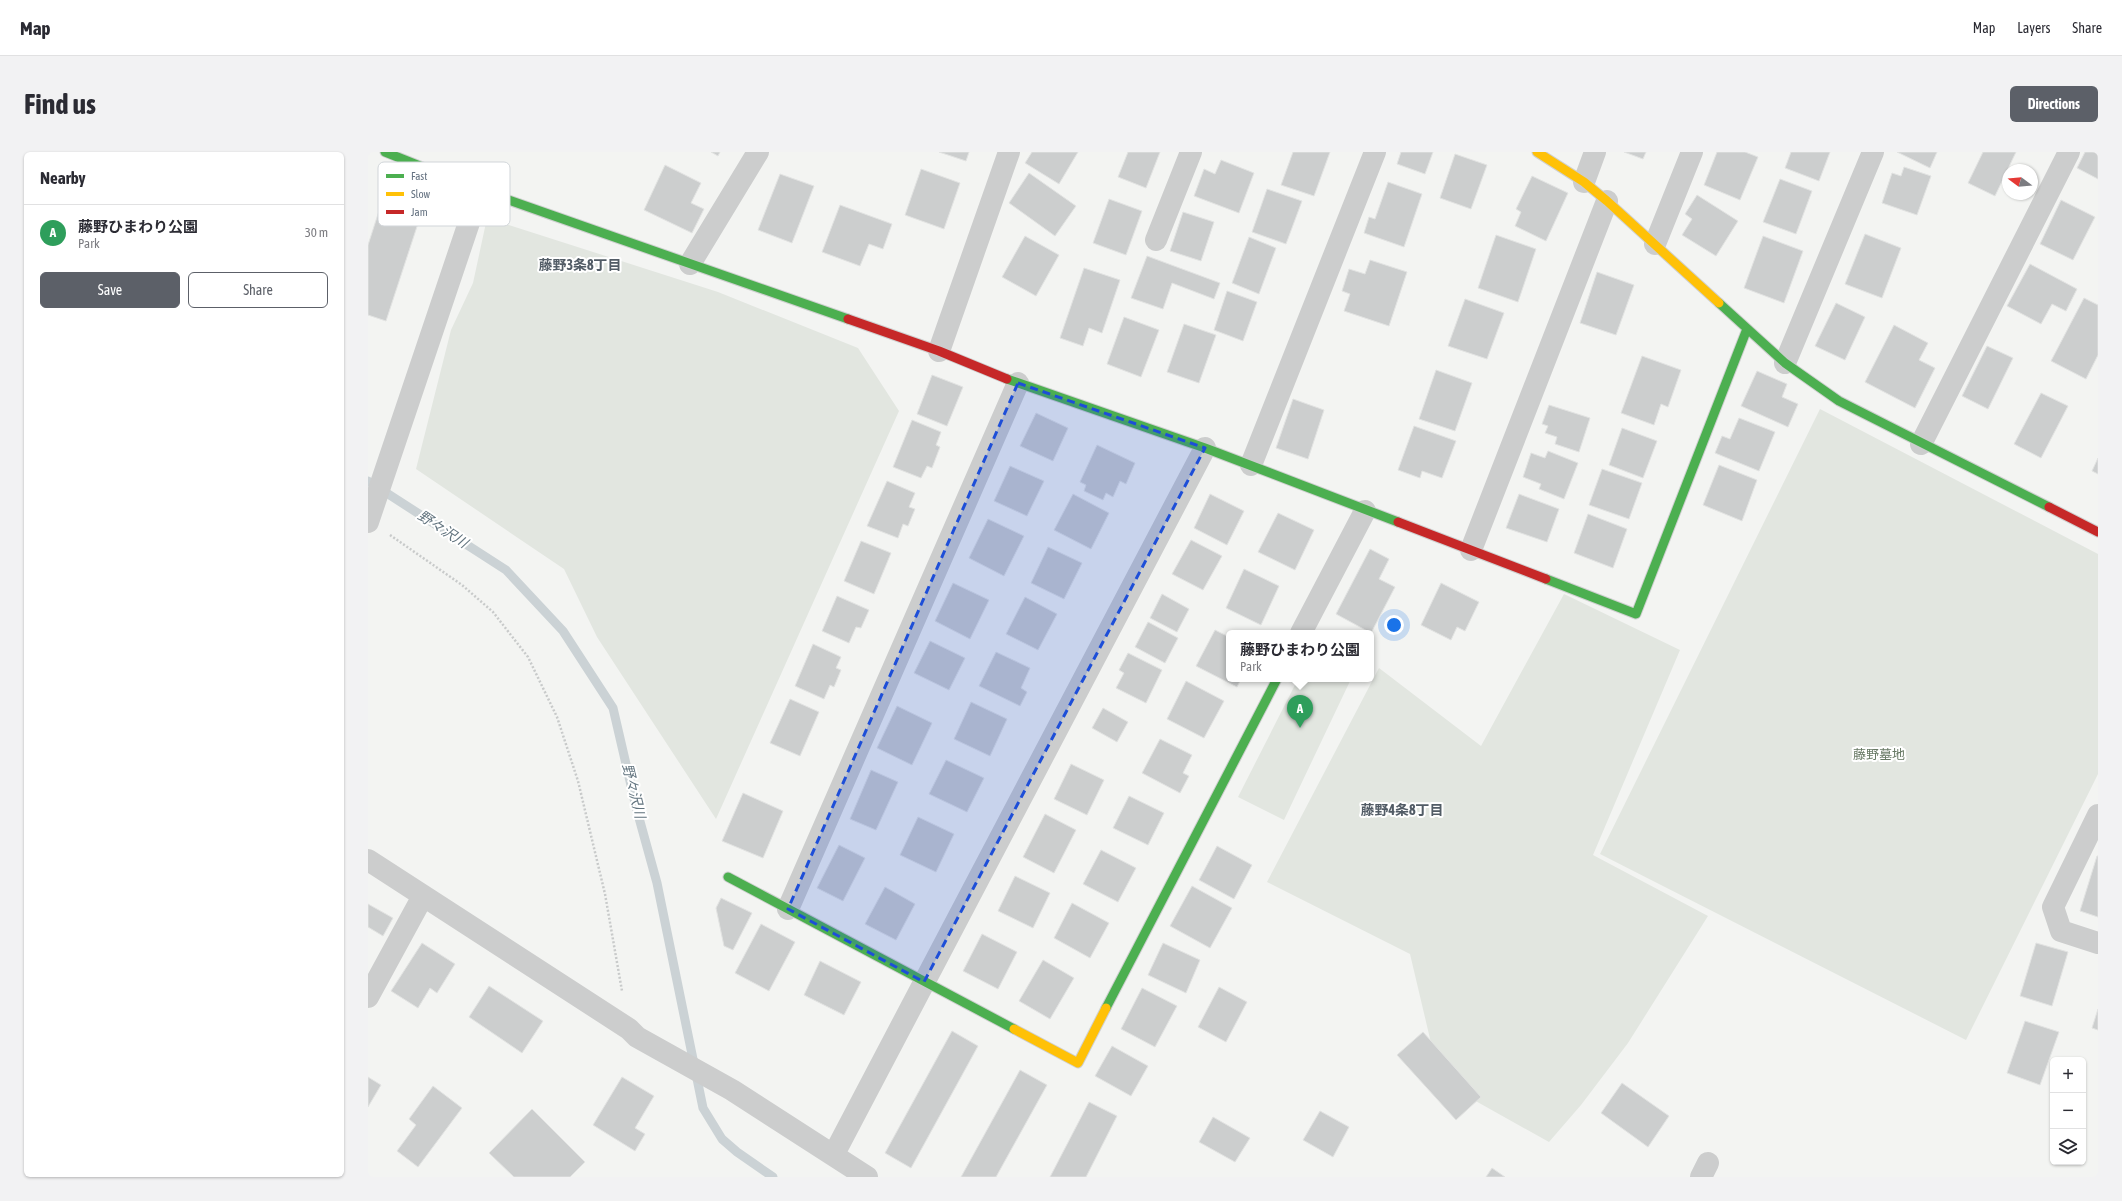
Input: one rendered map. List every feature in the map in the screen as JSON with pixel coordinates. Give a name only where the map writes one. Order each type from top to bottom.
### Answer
[{"type":"street","points":[[385,152],[410,162]]},
{"type":"street","points":[[690,264],[758,152]]},
{"type":"street","points":[[939,351],[1009,152]]},
{"type":"street","points":[[1156,240],[1191,152]]},
{"type":"street","points":[[1251,465],[1375,152]]},
{"type":"street","points":[[1537,152],[1584,182],[1785,362],[1840,401],[1922,444],[2098,532]]},
{"type":"street","points":[[1584,182],[1595,152]]},
{"type":"street","points":[[1655,244],[1692,152]]},
{"type":"street","points":[[1785,362],[1873,152]]},
{"type":"street","points":[[1922,444],[2069,152]]},
{"type":"street","points":[[510,201],[939,351],[1018,383],[1205,448],[1365,511],[1471,550],[1636,614],[1747,329]]},
{"type":"street","points":[[1471,550],[1607,201]]},
{"type":"street","points":[[368,521],[468,226]]},
{"type":"street","points":[[788,909],[1018,383]]},
{"type":"street","points":[[834,1154],[1205,448]]},
{"type":"street","points":[[1303,630],[1365,511]]},
{"type":"street","points":[[728,877],[1078,1063],[1275,682]]},
{"type":"street","points":[[2098,815],[2053,907],[2061,931],[2098,943]]},
{"type":"street","points":[[368,860],[633,1033],[732,1090],[834,1154],[867,1177]]},
{"type":"street","points":[[368,997],[423,896]]},
{"type":"path","points":[[389,534],[396,537],[462,585],[493,612],[528,656],[557,717],[578,781],[605,894],[633,1033]]},
{"type":"highlighted area","points":[[1018,383],[1205,448],[924,982],[788,909]]},
{"type":"green space","points":[[510,225],[718,292],[858,348],[899,411],[716,819],[597,637],[564,569],[416,469],[451,330],[473,283],[485,226]]},
{"type":"green space","name":"藤野墓地","points":[[1820,409],[2098,554],[2098,774],[1966,1040],[1600,854]]},
{"type":"green space","points":[[1564,594],[1680,650],[1593,855],[1708,916],[1628,1043],[1581,1105],[1549,1142],[1440,1081],[1410,954],[1267,882],[1372,682],[1374,682],[1374,678],[1379,668],[1481,746]]},
{"type":"green space","points":[[1296,682],[1350,682],[1284,820],[1238,797]]},
{"type":"building","points":[[711,152],[720,152],[718,156]]},
{"type":"building","points":[[939,152],[969,152],[966,161]]},
{"type":"building","points":[[1032,152],[1078,152],[1059,184],[1025,163]]},
{"type":"building","points":[[1128,152],[1160,152],[1146,188],[1118,177]]},
{"type":"building","points":[[1293,152],[1330,152],[1314,196],[1281,185]]},
{"type":"building","points":[[1401,152],[1433,152],[1425,174],[1397,164]]},
{"type":"building","points":[[1624,152],[1646,152],[1643,159]]},
{"type":"building","points":[[1717,152],[1745,152],[1758,157],[1740,200],[1704,185]]},
{"type":"building","points":[[1791,152],[1830,152],[1819,181],[1785,168]]},
{"type":"building","points":[[1897,152],[1937,152],[1930,168]]},
{"type":"building","points":[[1983,152],[2016,152],[2010,164],[2002,164],[2002,181],[1995,196],[1968,183]]},
{"type":"building","points":[[2085,152],[2098,152],[2098,179],[2077,168]]},
{"type":"building","points":[[1455,154],[1487,165],[1471,209],[1440,198]]},
{"type":"building","points":[[1221,160],[1254,173],[1239,213],[1194,196],[1204,169],[1215,174]]},
{"type":"building","points":[[665,165],[701,183],[691,203],[704,209],[692,233],[644,210]]},
{"type":"building","points":[[1904,167],[1931,176],[1917,215],[1882,203],[1892,173],[1901,176]]},
{"type":"building","points":[[921,169],[960,183],[944,229],[905,215]]},
{"type":"building","points":[[1029,173],[1076,206],[1055,236],[1009,203]]},
{"type":"building","points":[[780,174],[814,186],[792,243],[758,230]]},
{"type":"building","points":[[1532,176],[1568,193],[1546,241],[1515,226],[1521,212],[1516,209]]},
{"type":"building","points":[[1780,179],[1812,191],[1796,234],[1763,222]]},
{"type":"building","points":[[1388,182],[1422,194],[1404,247],[1364,233],[1369,217],[1375,219]]},
{"type":"building","points":[[1267,189],[1302,201],[1286,244],[1252,232]]},
{"type":"building","points":[[1697,195],[1738,221],[1716,256],[1682,235],[1692,219],[1685,214]]},
{"type":"building","points":[[1109,199],[1142,211],[1126,255],[1093,243]]},
{"type":"building","points":[[2061,200],[2095,217],[2073,260],[2040,244]]},
{"type":"building","points":[[840,205],[892,224],[883,249],[869,244],[860,266],[822,252]]},
{"type":"building","points":[[1183,212],[1214,222],[1201,261],[1170,251]]},
{"type":"building","points":[[378,214],[378,226],[417,226],[386,321],[368,315],[368,245]]},
{"type":"building","points":[[1865,234],[1901,248],[1882,298],[1845,284]]},
{"type":"building","points":[[1496,235],[1536,249],[1518,302],[1478,288]]},
{"type":"building","points":[[1025,236],[1059,255],[1036,296],[1002,277]]},
{"type":"building","points":[[1763,236],[1803,251],[1784,303],[1744,288]]},
{"type":"building","points":[[1249,237],[1276,248],[1259,294],[1232,283]]},
{"type":"building","points":[[1147,256],[1220,283],[1214,299],[1172,283],[1163,309],[1131,298]]},
{"type":"building","points":[[1370,260],[1407,272],[1389,326],[1344,311],[1350,294],[1342,291],[1349,269],[1365,274]]},
{"type":"building","points":[[2030,264],[2077,289],[2066,311],[2052,304],[2041,324],[2007,306]]},
{"type":"building","points":[[1084,268],[1120,280],[1102,333],[1089,328],[1083,346],[1060,338]]},
{"type":"building","points":[[1597,272],[1634,285],[1616,335],[1580,323]]},
{"type":"building","points":[[1227,291],[1257,302],[1243,341],[1214,330]]},
{"type":"building","points":[[2084,298],[2098,305],[2098,355],[2086,379],[2051,361]]},
{"type":"building","points":[[1465,299],[1504,313],[1487,359],[1448,346]]},
{"type":"building","points":[[1836,303],[1865,317],[1845,360],[1815,346]]},
{"type":"building","points":[[1124,317],[1159,330],[1141,377],[1107,364]]},
{"type":"building","points":[[1184,324],[1216,335],[1199,383],[1167,372]]},
{"type":"building","points":[[1894,325],[1928,343],[1919,360],[1935,368],[1915,408],[1865,382]]},
{"type":"building","points":[[1987,346],[2013,358],[1988,409],[1962,396]]},
{"type":"building","points":[[1642,356],[1681,370],[1668,407],[1661,404],[1654,425],[1621,413]]},
{"type":"building","points":[[1436,370],[1472,383],[1455,431],[1419,419]]},
{"type":"building","points":[[1757,371],[1787,384],[1782,397],[1798,404],[1788,427],[1741,406]]},
{"type":"building","points":[[932,375],[963,387],[947,426],[917,414]]},
{"type":"building","points":[[2041,393],[2068,406],[2041,458],[2014,444]]},
{"type":"building","points":[[1293,399],[1324,410],[1308,459],[1276,448]]},
{"type":"building","points":[[1549,405],[1590,418],[1579,452],[1555,444],[1557,437],[1545,433],[1548,426],[1542,424]]},
{"type":"building","points":[[1036,413],[1068,428],[1053,461],[1020,446]]},
{"type":"building","points":[[1739,418],[1775,432],[1759,471],[1715,453],[1722,436],[1730,439]]},
{"type":"building","points":[[912,420],[941,432],[936,445],[940,447],[932,468],[927,466],[921,478],[893,467]]},
{"type":"building","points":[[1414,426],[1456,441],[1442,478],[1422,471],[1420,478],[1398,470]]},
{"type":"building","points":[[1622,428],[1657,441],[1643,478],[1609,465]]},
{"type":"building","points":[[1097,445],[1135,463],[1126,484],[1120,481],[1113,497],[1106,493],[1103,500],[1084,491],[1086,485],[1080,482]]},
{"type":"building","points":[[1548,451],[1578,463],[1564,499],[1539,489],[1541,484],[1523,477],[1531,453],[1545,458]]},
{"type":"building","points":[[2098,458],[2098,474],[2092,471]]},
{"type":"building","points":[[1719,465],[1757,480],[1742,521],[1703,505]]},
{"type":"building","points":[[1010,466],[1044,481],[1027,516],[994,501]]},
{"type":"building","points":[[1602,469],[1642,483],[1629,519],[1589,505]]},
{"type":"building","points":[[887,481],[915,493],[909,507],[915,509],[908,526],[903,524],[898,538],[867,526]]},
{"type":"building","points":[[1073,494],[1109,513],[1091,549],[1054,530]]},
{"type":"building","points":[[1210,494],[1244,511],[1227,545],[1194,528]]},
{"type":"building","points":[[1519,494],[1559,509],[1547,542],[1506,528]]},
{"type":"building","points":[[1278,513],[1314,530],[1295,570],[1258,552]]},
{"type":"building","points":[[1588,514],[1627,529],[1613,568],[1574,553]]},
{"type":"building","points":[[988,519],[1024,536],[1004,576],[969,558]]},
{"type":"building","points":[[1191,540],[1222,556],[1203,590],[1172,574]]},
{"type":"building","points":[[861,541],[891,553],[874,594],[844,581]]},
{"type":"building","points":[[1048,547],[1082,563],[1064,599],[1031,583]]},
{"type":"building","points":[[1370,549],[1389,559],[1379,579],[1395,587],[1373,630],[1365,630],[1336,614]]},
{"type":"building","points":[[1244,569],[1279,586],[1261,625],[1226,608]]},
{"type":"building","points":[[953,583],[989,600],[970,639],[935,621]]},
{"type":"building","points":[[1441,583],[1479,602],[1465,631],[1457,627],[1451,640],[1421,625]]},
{"type":"building","points":[[1162,594],[1189,609],[1177,632],[1150,618]]},
{"type":"building","points":[[837,596],[869,610],[861,628],[856,627],[849,643],[822,631]]},
{"type":"building","points":[[1025,597],[1057,614],[1038,650],[1006,634]]},
{"type":"building","points":[[1148,622],[1178,638],[1165,663],[1135,647]]},
{"type":"building","points":[[1215,630],[1226,636],[1226,681],[1196,666]]},
{"type":"building","points":[[930,641],[965,658],[949,690],[914,673]]},
{"type":"building","points":[[813,644],[841,657],[836,668],[841,670],[834,687],[830,685],[824,699],[795,686]]},
{"type":"building","points":[[996,652],[1030,668],[1021,688],[1027,692],[1020,706],[979,686]]},
{"type":"building","points":[[1128,653],[1162,670],[1146,703],[1116,688],[1124,673],[1119,670]]},
{"type":"building","points":[[1186,681],[1224,701],[1204,738],[1167,719]]},
{"type":"building","points":[[1227,682],[1240,682],[1237,687]]},
{"type":"building","points":[[790,699],[819,712],[800,756],[770,743]]},
{"type":"building","points":[[971,702],[1007,719],[990,756],[954,739]]},
{"type":"building","points":[[897,706],[932,723],[912,765],[877,748]]},
{"type":"building","points":[[1103,708],[1128,722],[1117,742],[1092,728]]},
{"type":"building","points":[[1160,739],[1192,755],[1183,773],[1189,776],[1180,793],[1142,773]]},
{"type":"building","points":[[946,760],[984,778],[967,812],[929,794]]},
{"type":"building","points":[[1071,764],[1104,780],[1087,815],[1054,799]]},
{"type":"building","points":[[871,770],[898,782],[876,830],[850,819]]},
{"type":"building","points":[[743,793],[783,811],[763,858],[722,841]]},
{"type":"building","points":[[1129,796],[1164,813],[1148,845],[1113,828]]},
{"type":"building","points":[[1045,814],[1076,830],[1054,873],[1023,857]]},
{"type":"building","points":[[918,817],[954,834],[936,872],[900,855]]},
{"type":"building","points":[[839,845],[865,858],[843,901],[817,888]]},
{"type":"building","points":[[1217,846],[1252,865],[1234,899],[1199,880]]},
{"type":"building","points":[[1101,850],[1136,868],[1118,902],[1083,884]]},
{"type":"building","points":[[2098,856],[2098,917],[2080,911]]},
{"type":"building","points":[[1015,876],[1050,893],[1033,928],[998,911]]},
{"type":"building","points":[[1192,886],[1232,908],[1210,948],[1170,926]]},
{"type":"building","points":[[885,887],[915,904],[896,940],[865,924]]},
{"type":"building","points":[[721,898],[752,913],[733,950],[724,946],[716,908]]},
{"type":"building","points":[[1072,903],[1109,923],[1090,958],[1054,938]]},
{"type":"building","points":[[368,904],[393,918],[383,936],[368,927]]},
{"type":"building","points":[[761,924],[795,942],[769,991],[735,973]]},
{"type":"building","points":[[982,934],[1017,952],[998,989],[963,971]]},
{"type":"building","points":[[422,943],[455,964],[437,993],[430,988],[418,1008],[391,991]]},
{"type":"building","points":[[1163,943],[1200,960],[1186,993],[1148,975]]},
{"type":"building","points":[[2036,943],[2068,952],[2052,1006],[2020,996]]},
{"type":"building","points":[[1043,960],[1074,978],[1050,1019],[1019,1001]]},
{"type":"building","points":[[820,961],[861,982],[844,1015],[804,995]]},
{"type":"building","points":[[489,986],[543,1021],[522,1053],[469,1017]]},
{"type":"building","points":[[1219,987],[1247,1002],[1226,1042],[1198,1027]]},
{"type":"building","points":[[1142,988],[1177,1006],[1155,1047],[1121,1029]]},
{"type":"building","points":[[2098,1009],[2098,1030],[2092,1028]]},
{"type":"building","points":[[2025,1021],[2059,1032],[2040,1085],[2007,1073]]},
{"type":"building","points":[[952,1031],[978,1046],[911,1168],[885,1153]]},
{"type":"building","points":[[1423,1032],[1481,1097],[1456,1120],[1397,1055]]},
{"type":"building","points":[[1112,1046],[1148,1066],[1131,1096],[1095,1076]]},
{"type":"building","points":[[1020,1070],[1047,1085],[996,1177],[961,1177]]},
{"type":"building","points":[[368,1077],[381,1085],[368,1107]]},
{"type":"building","points":[[622,1077],[654,1096],[635,1128],[645,1134],[635,1151],[593,1125]]},
{"type":"building","points":[[1622,1083],[1669,1116],[1648,1147],[1601,1113]]},
{"type":"building","points":[[433,1086],[462,1108],[418,1167],[397,1151],[416,1125],[409,1119]]},
{"type":"building","points":[[1089,1102],[1117,1116],[1086,1177],[1050,1177]]},
{"type":"building","points":[[532,1109],[585,1162],[570,1177],[514,1177],[489,1153]]},
{"type":"building","points":[[1320,1111],[1349,1127],[1333,1157],[1303,1140]]},
{"type":"building","points":[[1213,1117],[1250,1138],[1235,1162],[1199,1142]]},
{"type":"building","points":[[1492,1168],[1505,1177],[1486,1177]]},
{"type":"waterway","name":"野々沢川","points":[[368,481],[506,570],[563,631],[613,708],[636,807],[657,883],[703,1108],[722,1139],[737,1152],[773,1177]]},
{"type":"traffic: fast","points":[[385,152],[410,162]]},
{"type":"traffic: fast","points":[[510,201],[848,319]]},
{"type":"traffic: fast","points":[[1719,303],[1785,363],[1839,401],[2049,507]]},
{"type":"traffic: fast","points":[[1546,579],[1636,614],[1747,329]]},
{"type":"traffic: fast","points":[[1007,379],[1205,448],[1398,522]]},
{"type":"traffic: fast","points":[[1106,1008],[1275,682]]},
{"type":"traffic: fast","points":[[728,877],[1014,1029]]},
{"type":"traffic: slow","points":[[1537,152],[1584,182],[1607,201],[1719,303]]},
{"type":"traffic: slow","points":[[1014,1029],[1078,1063],[1106,1008]]},
{"type":"traffic: jam","points":[[848,319],[939,351],[1007,379]]},
{"type":"traffic: jam","points":[[2049,507],[2098,532]]},
{"type":"traffic: jam","points":[[1398,522],[1546,579]]},
{"type":"place","name":"藤野ひまわり公園","points":[[1300,728]]},
{"type":"district","name":"藤野3条8丁目","points":[[580,265]]},
{"type":"district","name":"藤野4条8丁目","points":[[1402,810]]}]
